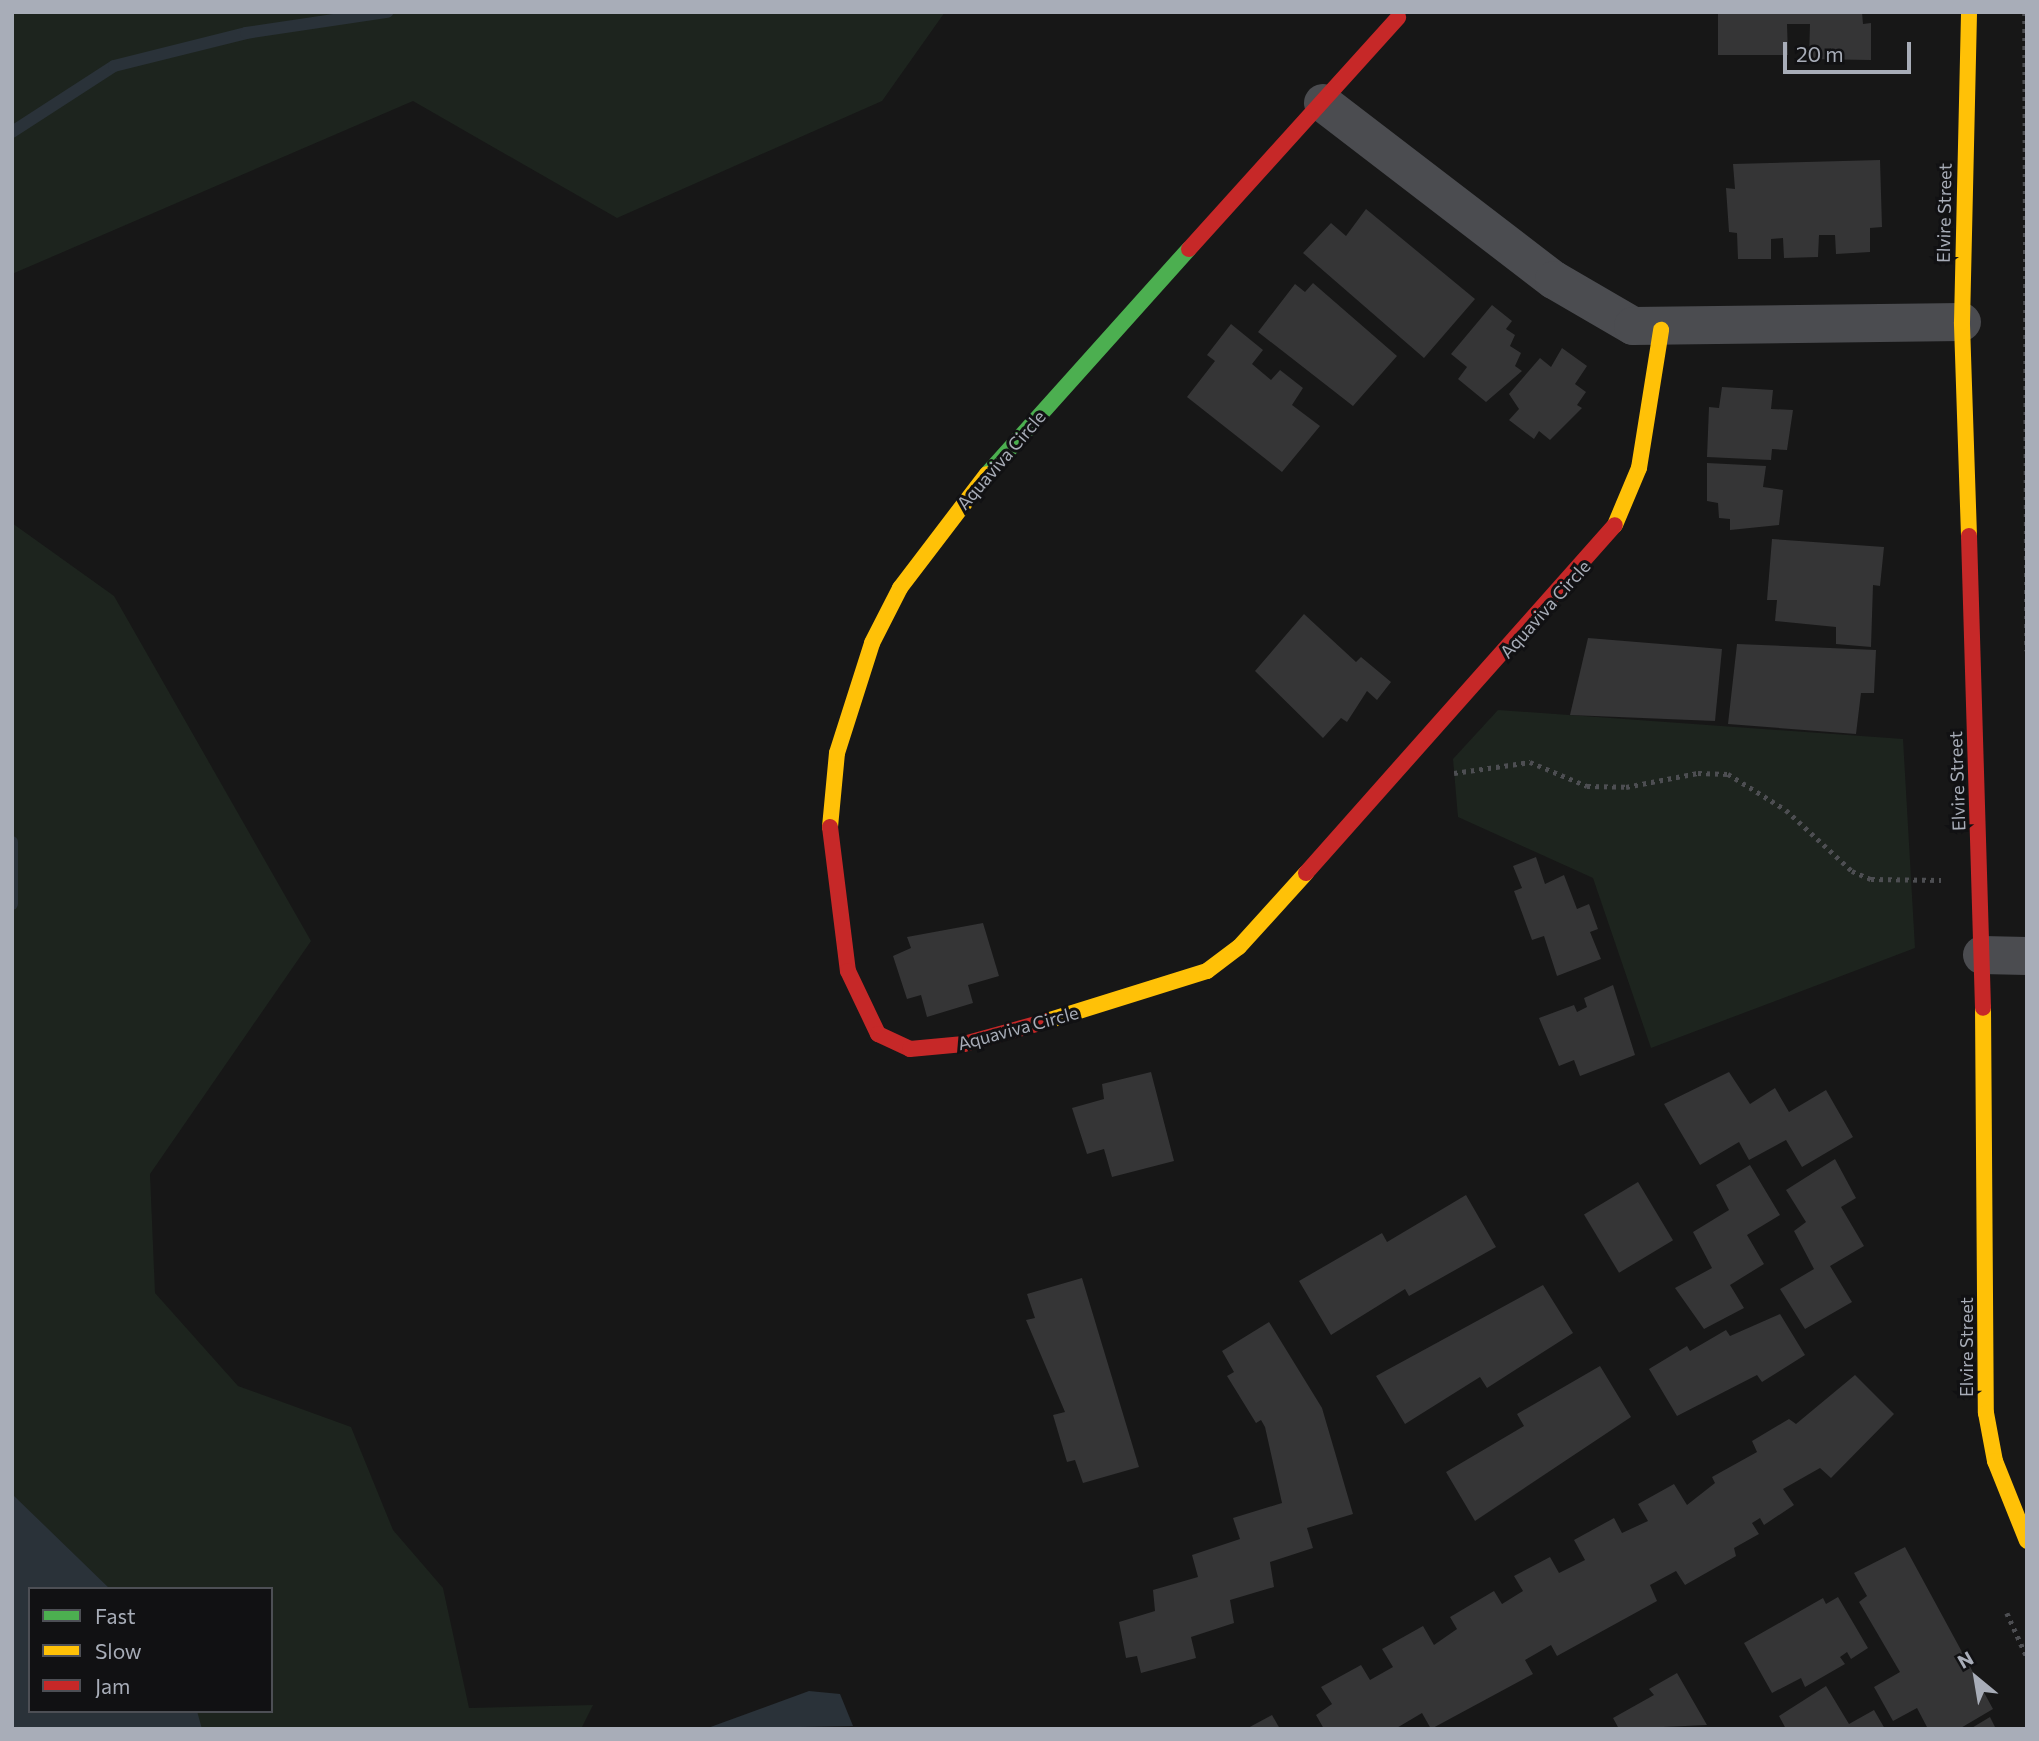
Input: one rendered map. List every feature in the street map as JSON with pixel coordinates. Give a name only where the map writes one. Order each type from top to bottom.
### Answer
[{"type":"street","name":"Elvire Street","points":[[1969,12],[1962,322],[1982,955],[1986,1413],[1995,1461],[2027,1541]]},
{"type":"street","name":"Aquaviva Circle","points":[[1398,18],[939,531],[872,643],[837,753],[830,824],[848,971],[878,1034],[910,1049],[964,1044],[1166,987],[1207,971],[1239,947],[1611,534],[1639,468],[1661,330]]},
{"type":"street","points":[[1323,103],[1553,281],[1602,313],[1661,330],[1962,322]]},
{"type":"street","points":[[1982,955],[2027,956]]},
{"type":"path","points":[[2025,12],[2027,651]]},
{"type":"path","points":[[1443,775],[1530,762],[1587,786],[1626,787],[1698,773],[1728,774],[1758,788],[1852,871],[1871,879],[1941,880],[1941,866]]},
{"type":"path","points":[[2007,1613],[2027,1657]]},
{"type":"shaded area","points":[[12,12],[945,12],[882,101],[617,218],[413,101],[12,274]]},
{"type":"shaded area","points":[[12,523],[114,596],[311,941],[150,1174],[155,1293],[238,1386],[351,1427],[393,1530],[443,1588],[469,1708],[593,1705],[581,1729],[12,1729]]},
{"type":"shaded area","points":[[1498,710],[1903,739],[1915,948],[1651,1048],[1593,878],[1458,817],[1453,759]]},
{"type":"shaded area","points":[[12,1494],[108,1587],[28,1587],[28,1713],[198,1713],[202,1729],[12,1729]]},
{"type":"shaded area","points":[[809,1691],[840,1694],[853,1726],[705,1729]]},
{"type":"building","points":[[1718,12],[1862,12],[1863,24],[1871,23],[1871,60],[1809,59],[1810,24],[1787,24],[1788,55],[1718,55]]},
{"type":"building","points":[[1880,160],[1882,227],[1870,228],[1870,252],[1836,254],[1835,235],[1819,235],[1818,257],[1784,258],[1783,238],[1771,239],[1771,259],[1738,259],[1737,233],[1729,232],[1726,188],[1735,189],[1733,164]]},
{"type":"building","points":[[1366,209],[1475,299],[1424,358],[1303,253],[1331,223],[1346,236]]},
{"type":"building","points":[[1313,283],[1397,356],[1353,406],[1258,332],[1295,284],[1305,292]]},
{"type":"building","points":[[1492,305],[1512,321],[1506,329],[1515,335],[1510,346],[1521,353],[1515,366],[1522,371],[1486,402],[1458,379],[1467,367],[1451,354]]},
{"type":"building","points":[[1231,324],[1263,350],[1252,364],[1271,380],[1280,370],[1303,388],[1292,405],[1320,426],[1282,472],[1187,397],[1215,361],[1207,355]]},
{"type":"building","points":[[1562,348],[1587,366],[1575,384],[1586,392],[1577,405],[1582,408],[1550,440],[1539,431],[1534,439],[1509,420],[1519,409],[1509,394],[1540,358],[1551,367]]},
{"type":"building","points":[[1722,387],[1773,390],[1771,409],[1793,410],[1787,450],[1772,449],[1771,460],[1707,457],[1709,407],[1719,408]]},
{"type":"building","points":[[1707,463],[1766,466],[1763,487],[1783,490],[1779,525],[1730,530],[1730,519],[1719,518],[1718,503],[1707,501]]},
{"type":"building","points":[[1772,539],[1884,547],[1880,586],[1873,585],[1871,647],[1836,644],[1836,627],[1775,621],[1777,600],[1767,600]]},
{"type":"building","points":[[1304,614],[1356,662],[1361,657],[1391,682],[1377,700],[1367,691],[1347,722],[1341,718],[1323,738],[1255,671]]},
{"type":"building","points":[[1588,638],[1722,649],[1715,721],[1570,715]]},
{"type":"building","points":[[1737,644],[1876,650],[1874,693],[1861,693],[1856,734],[1728,724]]},
{"type":"building","points":[[1536,857],[1545,884],[1564,875],[1577,909],[1589,904],[1598,929],[1590,932],[1601,959],[1557,976],[1544,936],[1532,940],[1514,891],[1522,888],[1513,866]]},
{"type":"building","points":[[983,923],[999,976],[968,985],[973,1003],[927,1017],[921,995],[907,999],[893,956],[911,948],[907,937]]},
{"type":"building","points":[[1613,985],[1635,1055],[1580,1076],[1574,1060],[1559,1066],[1539,1018],[1574,1005],[1577,1012],[1587,1007],[1584,998]]},
{"type":"building","points":[[1151,1072],[1174,1161],[1112,1177],[1104,1149],[1087,1154],[1072,1108],[1104,1099],[1102,1084]]},
{"type":"building","points":[[1729,1072],[1750,1104],[1775,1088],[1789,1112],[1826,1090],[1853,1137],[1802,1167],[1786,1140],[1749,1160],[1739,1142],[1700,1165],[1664,1104]]},
{"type":"building","points":[[1835,1159],[1856,1198],[1841,1207],[1864,1246],[1830,1266],[1852,1302],[1805,1329],[1780,1289],[1814,1269],[1794,1231],[1806,1222],[1786,1190]]},
{"type":"building","points":[[1750,1165],[1780,1215],[1747,1235],[1764,1264],[1730,1285],[1744,1308],[1704,1329],[1675,1288],[1712,1268],[1693,1232],[1729,1210],[1716,1185]]},
{"type":"building","points":[[1638,1182],[1673,1240],[1619,1273],[1584,1214]]},
{"type":"building","points":[[1466,1195],[1496,1247],[1409,1296],[1405,1289],[1331,1335],[1299,1281],[1382,1233],[1387,1242]]},
{"type":"building","points":[[1082,1278],[1139,1467],[1083,1483],[1075,1460],[1067,1462],[1053,1415],[1065,1412],[1026,1320],[1035,1318],[1027,1294]]},
{"type":"building","points":[[1543,1285],[1573,1333],[1487,1388],[1480,1377],[1405,1424],[1376,1376]]},
{"type":"building","points":[[1780,1314],[1805,1355],[1762,1382],[1757,1375],[1677,1416],[1649,1369],[1687,1346],[1690,1351],[1726,1330],[1730,1336]]},
{"type":"building","points":[[1269,1322],[1322,1408],[1353,1514],[1307,1528],[1313,1548],[1270,1562],[1274,1587],[1230,1600],[1234,1623],[1191,1637],[1196,1658],[1141,1673],[1137,1656],[1126,1658],[1119,1622],[1155,1611],[1153,1590],[1198,1577],[1192,1555],[1240,1539],[1233,1518],[1282,1503],[1265,1427],[1261,1420],[1256,1423],[1227,1376],[1234,1372],[1222,1351]]},
{"type":"building","points":[[1600,1366],[1631,1417],[1475,1521],[1446,1472],[1524,1426],[1517,1414]]},
{"type":"building","points":[[1855,1375],[1894,1414],[1831,1478],[1820,1468],[1783,1489],[1794,1505],[1764,1525],[1760,1518],[1752,1523],[1759,1534],[1734,1548],[1736,1556],[1685,1585],[1676,1571],[1650,1585],[1657,1601],[1557,1656],[1551,1645],[1525,1660],[1533,1674],[1431,1729],[1422,1713],[1395,1729],[1324,1729],[1316,1715],[1332,1704],[1321,1687],[1361,1665],[1370,1680],[1393,1667],[1382,1649],[1423,1626],[1434,1645],[1457,1629],[1450,1617],[1494,1591],[1502,1604],[1523,1591],[1514,1576],[1550,1557],[1559,1573],[1585,1560],[1574,1540],[1614,1518],[1622,1533],[1648,1521],[1638,1504],[1674,1484],[1687,1505],[1715,1483],[1712,1477],[1757,1452],[1752,1441],[1789,1419],[1796,1424]]},
{"type":"building","points":[[1905,1547],[1993,1709],[1959,1729],[1928,1729],[1917,1708],[1893,1721],[1874,1687],[1900,1672],[1859,1602],[1867,1596],[1854,1573]]},
{"type":"building","points":[[1838,1597],[1868,1648],[1851,1659],[1847,1652],[1840,1657],[1845,1664],[1805,1687],[1801,1678],[1772,1693],[1744,1643],[1823,1598],[1826,1604]]},
{"type":"building","points":[[1677,1673],[1707,1725],[1619,1729],[1613,1718],[1654,1695],[1649,1689]]},
{"type":"building","points":[[1826,1686],[1849,1724],[1874,1710],[1885,1729],[1786,1729],[1779,1716]]},
{"type":"building","points":[[1272,1715],[1280,1729],[1246,1729]]},
{"type":"building","points":[[1990,1717],[1996,1729],[1970,1729]]},
{"type":"waterway","points":[[12,132],[114,66],[246,33],[387,12]]},
{"type":"waterway","points":[[12,842],[12,904]]},
{"type":"traffic: fast","points":[[987,474],[1189,249]]},
{"type":"traffic: slow","points":[[1969,12],[1962,322],[1969,536]]},
{"type":"traffic: slow","points":[[1615,525],[1639,468],[1661,330]]},
{"type":"traffic: slow","points":[[830,827],[837,753],[872,643],[900,588],[987,474]]},
{"type":"traffic: slow","points":[[1047,1021],[1207,971],[1239,947],[1306,873]]},
{"type":"traffic: slow","points":[[1983,1008],[1986,1413],[1995,1461],[2027,1541]]},
{"type":"traffic: jam","points":[[1189,249],[1398,18]]},
{"type":"traffic: jam","points":[[1306,873],[1615,525]]},
{"type":"traffic: jam","points":[[1969,536],[1983,1008]]},
{"type":"traffic: jam","points":[[830,827],[848,971],[878,1034],[910,1049],[964,1044],[1047,1021]]}]
